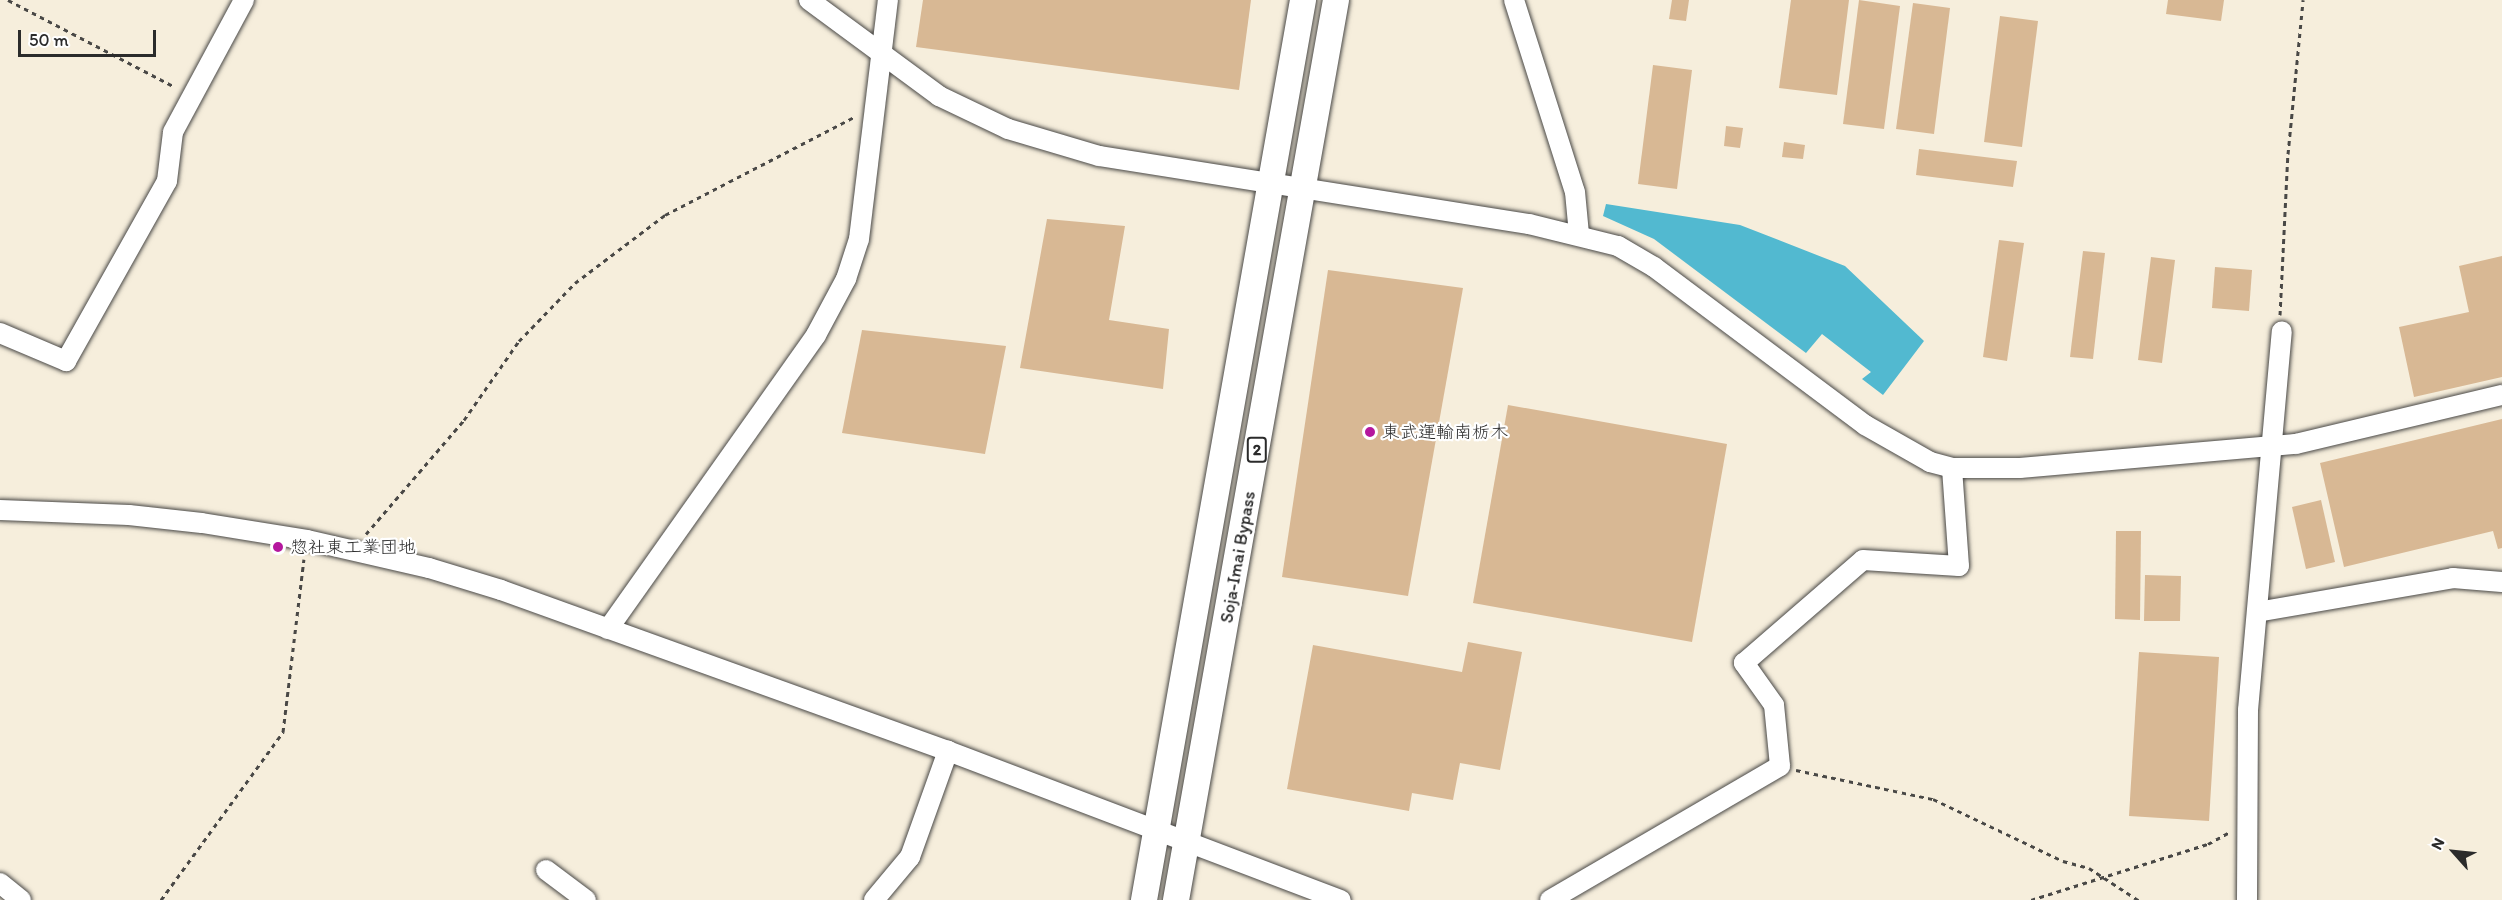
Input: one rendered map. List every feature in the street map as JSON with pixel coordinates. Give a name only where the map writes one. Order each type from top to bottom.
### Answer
[{"type":"main road","name":"Soja-Imai Bypass","points":[[1144,900],[1269,181],[1303,0]]},
{"type":"main road","name":"Soja-Imai Bypass","points":[[1176,900],[1336,0]]},
{"type":"street","points":[[0,333],[66,361],[167,181],[172,132],[190,95],[244,0]]},
{"type":"street","points":[[809,0],[881,57],[939,96],[1008,129],[1099,156],[1304,186],[1579,234],[1617,246],[1654,267],[1865,425],[1930,462],[1952,468],[2020,468],[2272,446],[2502,395]]},
{"type":"street","points":[[608,629],[816,335],[846,279],[859,239],[888,0]]},
{"type":"street","points":[[1514,0],[1575,192],[1579,234]]},
{"type":"street","points":[[2247,900],[2245,824],[2248,710],[2282,332]]},
{"type":"street","points":[[1550,900],[1780,766],[1774,705],[1744,663],[1863,560],[1959,566],[1952,468]]},
{"type":"street","points":[[0,510],[129,515],[307,540],[501,590],[948,751],[1341,900]]},
{"type":"street","points":[[2257,612],[2453,578],[2502,582]]},
{"type":"street","points":[[874,900],[910,857],[948,751]]},
{"type":"street","points":[[546,870],[586,900]]},
{"type":"street","points":[[0,883],[21,900]]},
{"type":"path","points":[[8,0],[190,95]]},
{"type":"path","points":[[2282,332],[2279,299],[2303,0]]},
{"type":"path","points":[[353,550],[464,420],[519,341],[575,283],[665,215],[874,106]]},
{"type":"path","points":[[161,900],[283,732],[307,540]]},
{"type":"path","points":[[1780,766],[1859,786],[1933,800],[2103,876],[2138,900]]},
{"type":"path","points":[[2031,900],[2208,844],[2245,824]]},
{"type":"water","points":[[1606,204],[1740,225],[1845,266],[1924,341],[1883,395],[1862,379],[1871,372],[1822,334],[1806,353],[1654,239],[1603,216]]},
{"type":"building","points":[[923,0],[1251,0],[1239,90],[916,47]]},
{"type":"building","points":[[1672,0],[1689,0],[1686,21],[1669,19]]},
{"type":"building","points":[[1791,0],[1849,0],[1837,95],[1779,88]]},
{"type":"building","points":[[1859,0],[1900,6],[1884,129],[1843,124]]},
{"type":"building","points":[[2168,0],[2224,0],[2221,21],[2166,14]]},
{"type":"building","points":[[1913,3],[1950,8],[1934,134],[1896,129]]},
{"type":"building","points":[[2000,16],[2038,21],[2022,147],[1984,142]]},
{"type":"building","points":[[1653,65],[1692,70],[1677,189],[1638,184]]},
{"type":"building","points":[[1726,126],[1743,128],[1740,148],[1724,146]]},
{"type":"building","points":[[1784,142],[1805,145],[1803,159],[1782,157]]},
{"type":"building","points":[[1919,149],[2017,161],[2013,187],[1916,175]]},
{"type":"building","points":[[1047,219],[1125,226],[1109,320],[1169,329],[1163,389],[1020,368]]},
{"type":"building","points":[[1999,240],[2024,243],[2007,361],[1983,357]]},
{"type":"building","points":[[2083,251],[2105,253],[2093,359],[2070,357]]},
{"type":"building","points":[[2502,256],[2502,377],[2414,397],[2399,327],[2469,312],[2459,266]]},
{"type":"building","points":[[2151,257],[2175,260],[2162,363],[2138,360]]},
{"type":"building","points":[[2215,267],[2252,270],[2249,311],[2212,308]]},
{"type":"building","name":"東武運輸南栃木","points":[[1328,270],[1463,288],[1408,596],[1282,577]]},
{"type":"building","points":[[862,330],[1006,346],[985,454],[842,433]]},
{"type":"building","points":[[1508,405],[1727,444],[1692,642],[1473,603]]},
{"type":"building","points":[[2502,419],[2502,548],[2498,549],[2493,531],[2344,567],[2320,463]]},
{"type":"building","points":[[2321,500],[2335,562],[2306,569],[2292,507]]},
{"type":"building","points":[[2116,531],[2141,531],[2140,620],[2115,619]]},
{"type":"building","points":[[2145,575],[2181,576],[2180,621],[2144,621]]},
{"type":"building","points":[[1468,642],[1522,652],[1500,770],[1460,763],[1453,800],[1412,793],[1409,811],[1287,789],[1313,645],[1462,672]]},
{"type":"building","points":[[2139,652],[2219,657],[2209,821],[2129,816]]},
{"type":"place","name":"東武運輸南栃木","points":[[1370,432]]},
{"type":"place","name":"惣社東工業団地","points":[[278,547]]}]
